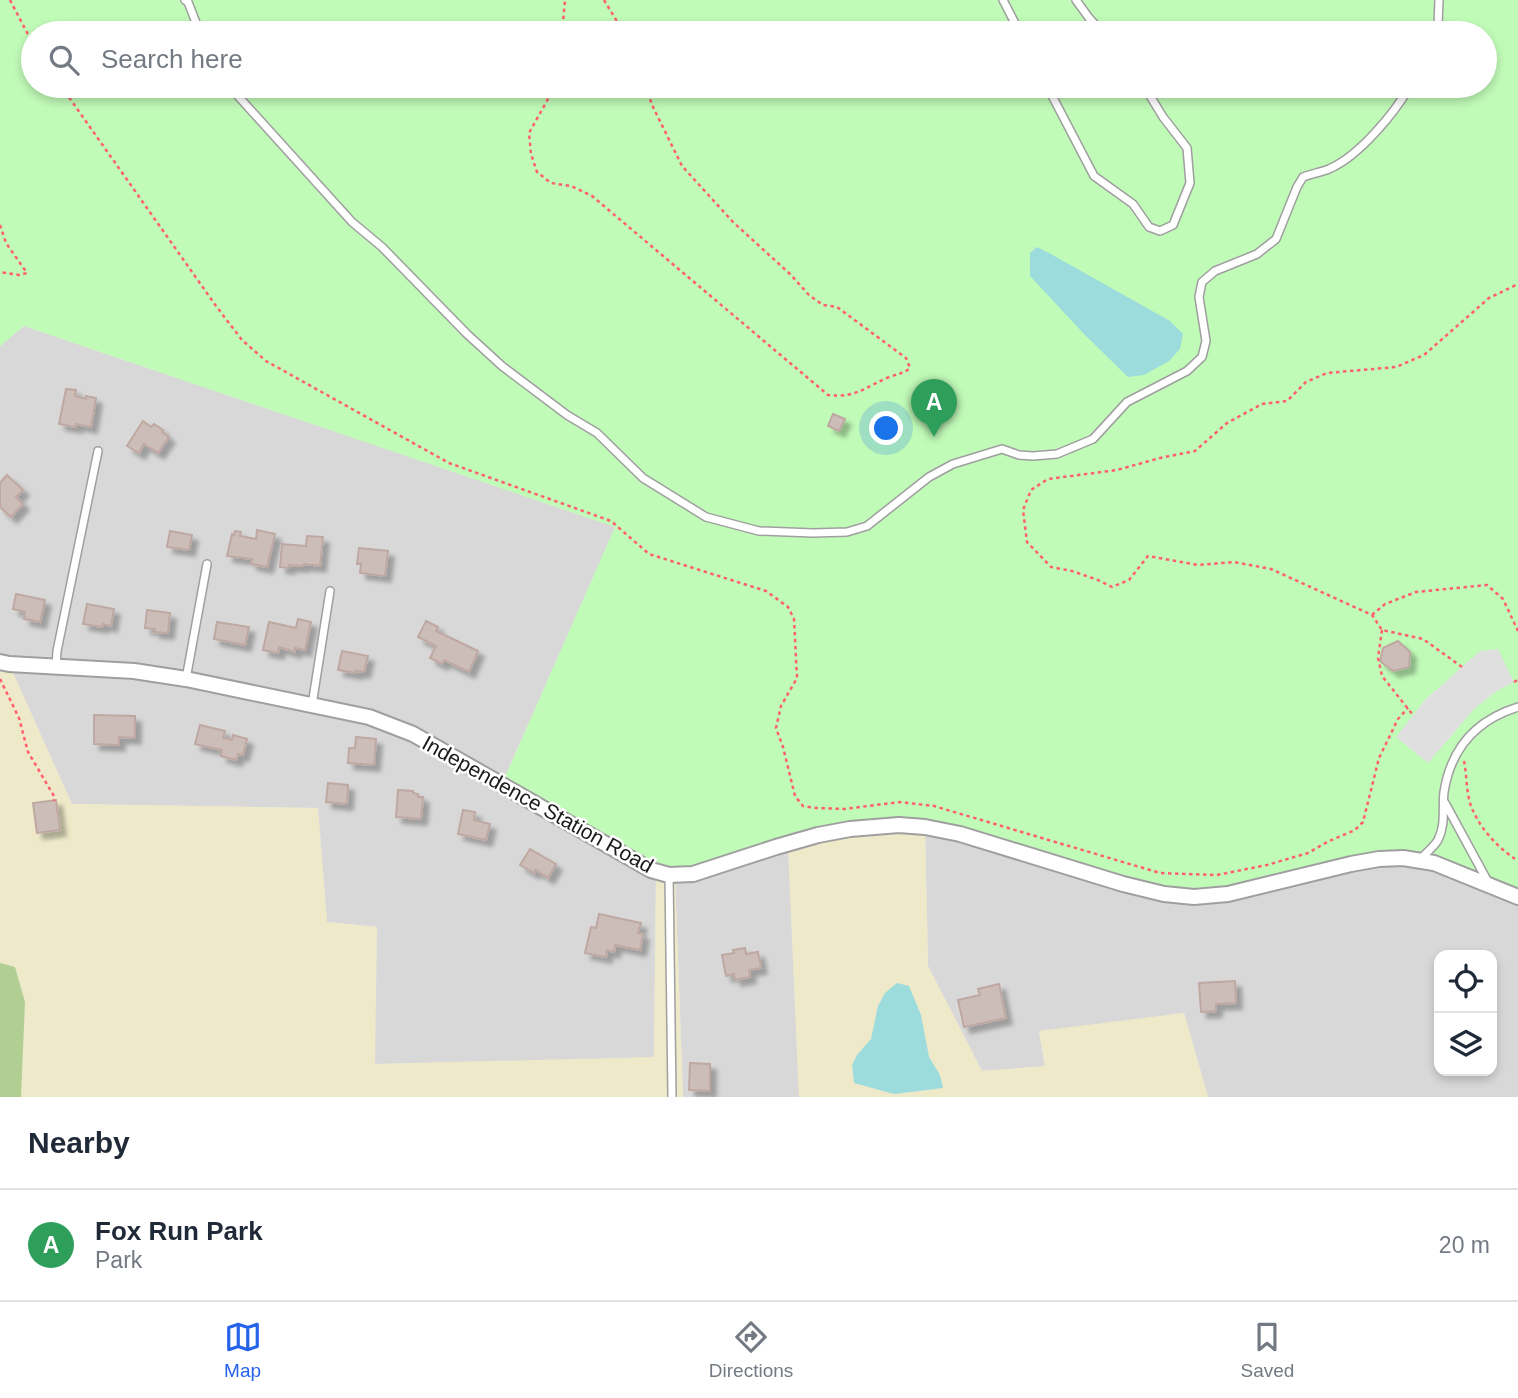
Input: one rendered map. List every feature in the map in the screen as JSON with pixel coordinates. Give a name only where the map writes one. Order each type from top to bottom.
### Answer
[{"type":"street","name":"Independence Station Road","points":[[0,662],[134,671],[186,679],[369,717],[413,734],[651,870],[669,875],[693,874],[818,835],[899,825],[960,834],[1164,894],[1194,897],[1228,894],[1351,864],[1403,858],[1434,863],[1518,897]]},
{"type":"lane","points":[[185,0],[196,21]]},
{"type":"lane","points":[[1003,0],[1014,21]]},
{"type":"lane","points":[[1076,0],[1092,21]]},
{"type":"lane","points":[[1438,21],[1439,0]]},
{"type":"lane","points":[[240,98],[352,222],[382,247],[467,334],[502,366],[567,415],[597,433],[643,478],[706,516],[759,531],[813,533],[847,532],[867,526],[929,477],[953,464],[1002,449],[1019,455],[1057,454],[1093,439],[1127,401],[1187,370],[1202,357],[1206,341],[1199,297],[1202,282],[1215,271],[1257,254],[1276,239],[1303,177],[1331,168],[1362,147],[1403,98]]},
{"type":"lane","points":[[1053,98],[1094,176],[1133,204],[1149,227],[1160,231],[1173,225],[1190,183],[1186,148],[1151,98]]},
{"type":"lane","points":[[56,667],[98,451]]},
{"type":"lane","points":[[186,679],[207,564]]},
{"type":"lane","points":[[313,705],[330,591]]},
{"type":"lane","points":[[1419,861],[1437,841],[1444,821],[1444,793],[1453,758],[1469,734],[1504,711],[1518,706]]},
{"type":"lane","points":[[1444,802],[1490,886]]},
{"type":"lane","points":[[669,875],[671,1097]]},
{"type":"path","points":[[10,0],[21,21]]},
{"type":"path","points":[[563,21],[565,0]]},
{"type":"path","points":[[604,0],[617,21]]},
{"type":"path","points":[[69,98],[216,306],[242,340],[266,361],[449,463],[611,521],[649,554],[758,588],[788,607],[794,619],[797,678],[781,706],[776,728],[795,796],[803,806],[844,809],[900,802],[934,806],[1160,873],[1217,875],[1308,853],[1355,830],[1363,822],[1379,758],[1398,719],[1408,708]]},
{"type":"path","points":[[548,98],[529,133],[531,154],[537,172],[551,183],[571,186],[592,196],[828,394],[844,396],[904,373],[910,368],[906,358],[837,307],[823,305],[808,295],[790,274],[733,222],[682,166],[650,98]]},
{"type":"path","points":[[0,225],[6,243],[27,273],[19,275],[0,272]]},
{"type":"path","points":[[1413,715],[1382,676],[1378,658],[1382,630],[1372,615],[1271,569],[1234,562],[1198,565],[1148,556],[1129,580],[1112,587],[1072,571],[1051,567],[1027,542],[1023,509],[1031,490],[1048,479],[1117,470],[1195,451],[1227,423],[1262,404],[1287,401],[1307,382],[1327,373],[1396,367],[1424,355],[1489,298],[1518,284]]},
{"type":"path","points":[[1372,615],[1385,604],[1416,592],[1487,585],[1503,599],[1518,631]]},
{"type":"path","points":[[1382,630],[1423,639],[1462,667]]},
{"type":"path","points":[[0,679],[19,718],[28,752],[54,796],[54,801]]},
{"type":"path","points":[[1460,748],[1471,805],[1488,835],[1503,851],[1518,861]]},
{"type":"shaded area","points":[[24,326],[616,527],[502,783],[656,872],[654,1058],[374,1064],[377,927],[327,922],[318,808],[72,804],[9,664],[0,662],[0,346]]},
{"type":"shaded area","points":[[1498,649],[1514,682],[1475,708],[1428,763],[1396,737],[1425,700],[1480,651]]},
{"type":"shaded area","points":[[0,662],[9,664],[72,804],[318,808],[327,922],[377,927],[375,1064],[654,1057],[656,872],[675,875],[683,1097],[21,1097],[25,1002],[15,967],[0,963]]},
{"type":"shaded area","points":[[925,827],[1403,858],[1518,897],[1518,1097],[1208,1097],[1184,1013],[1039,1032],[1045,1066],[982,1071],[928,966]]},
{"type":"shaded area","points":[[925,827],[928,966],[982,1071],[1045,1066],[1039,1031],[1184,1013],[1208,1097],[799,1097],[788,844]]},
{"type":"shaded area","points":[[788,844],[799,1097],[683,1097],[675,875]]},
{"type":"green space","points":[[0,0],[1518,0],[1518,897],[1403,858],[1194,897],[960,834],[850,829],[669,875],[502,784],[615,527],[24,326],[0,346]]},
{"type":"green space","points":[[0,963],[15,967],[25,1002],[21,1097],[0,1097]]},
{"type":"water","points":[[1037,247],[1170,321],[1183,334],[1180,349],[1169,361],[1144,375],[1128,377],[1030,276],[1030,253]]},
{"type":"water","points":[[897,983],[909,986],[921,1015],[929,1057],[940,1075],[943,1088],[894,1094],[854,1083],[852,1065],[871,1039],[878,1006],[885,993]]},
{"type":"building","points":[[66,389],[76,390],[75,396],[96,398],[91,427],[59,424]]},
{"type":"building","points":[[833,414],[845,419],[839,431],[828,426]]},
{"type":"building","points":[[143,421],[151,427],[154,424],[169,437],[158,453],[144,444],[139,453],[127,446]]},
{"type":"building","points":[[7,475],[23,490],[16,497],[23,504],[11,517],[0,507],[0,483]]},
{"type":"building","points":[[257,530],[275,534],[267,567],[251,564],[252,559],[227,556],[235,531],[241,532],[240,536],[256,539]]},
{"type":"building","points":[[170,531],[192,535],[189,550],[167,547]]},
{"type":"building","points":[[307,536],[323,537],[320,566],[304,564],[289,565],[289,568],[280,567],[282,544],[306,546]]},
{"type":"building","points":[[359,548],[388,551],[385,576],[360,573],[361,564],[357,564]]},
{"type":"building","points":[[16,594],[45,600],[40,622],[24,619],[25,612],[13,609]]},
{"type":"building","points":[[87,604],[114,609],[111,626],[83,624]]},
{"type":"building","points":[[147,610],[170,613],[168,633],[145,628]]},
{"type":"building","points":[[298,619],[311,622],[305,650],[295,648],[295,652],[279,647],[278,653],[263,650],[269,622],[296,628]]},
{"type":"building","points":[[426,621],[438,627],[436,631],[478,651],[469,672],[444,660],[442,664],[430,658],[436,646],[418,637]]},
{"type":"building","points":[[217,622],[249,627],[245,645],[214,639]]},
{"type":"building","points":[[1398,641],[1410,652],[1409,667],[1393,671],[1380,661],[1383,648]]},
{"type":"building","points":[[342,651],[368,656],[364,672],[338,670]]},
{"type":"building","points":[[94,715],[135,716],[135,738],[119,737],[119,745],[94,744]]},
{"type":"building","points":[[200,725],[225,731],[223,738],[232,740],[233,735],[247,739],[243,755],[238,754],[236,760],[221,756],[222,750],[195,744]]},
{"type":"building","points":[[356,737],[376,739],[374,765],[348,763],[349,748],[355,748]]},
{"type":"building","points":[[328,783],[348,785],[347,804],[326,802]]},
{"type":"building","points":[[398,790],[413,791],[418,797],[423,797],[421,819],[396,817]]},
{"type":"building","points":[[56,800],[60,830],[37,833],[33,803]]},
{"type":"building","points":[[463,810],[475,812],[474,820],[490,824],[486,840],[458,834]]},
{"type":"building","points":[[530,849],[556,864],[548,878],[536,870],[534,873],[520,865]]},
{"type":"building","points":[[599,914],[641,923],[638,933],[643,934],[640,950],[615,945],[614,952],[607,950],[606,957],[585,953],[591,927],[596,928]]},
{"type":"building","points":[[745,948],[746,954],[758,952],[761,968],[749,970],[750,977],[735,980],[734,974],[726,976],[722,955]]},
{"type":"building","points":[[1235,981],[1236,1003],[1216,1004],[1216,1011],[1201,1012],[1199,983]]},
{"type":"building","points":[[999,984],[1006,1018],[964,1027],[958,1000],[980,995],[978,989]]},
{"type":"building","points":[[690,1063],[710,1064],[710,1091],[689,1090]]},
{"type":"place","name":"Fox Run Park","points":[[934,437]]}]
